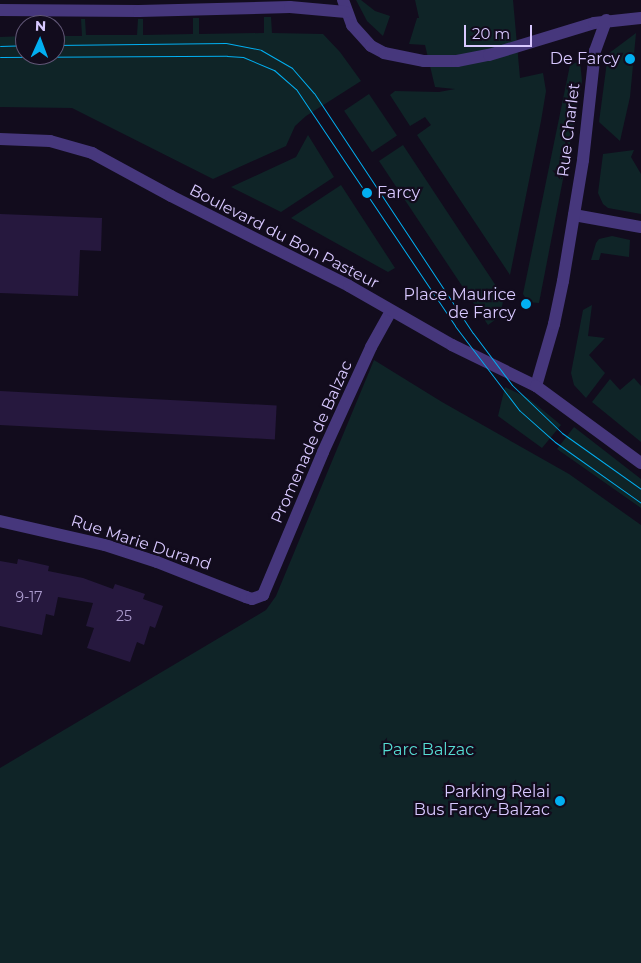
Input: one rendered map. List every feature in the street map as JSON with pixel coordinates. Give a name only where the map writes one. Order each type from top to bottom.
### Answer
[{"type":"street","points":[[270,0],[290,7]]},
{"type":"street","points":[[0,10],[139,5],[345,6],[361,37],[384,53],[410,59],[441,62],[489,56],[606,20],[641,18]]},
{"type":"street","name":"Rue Charlet","points":[[536,386],[554,324],[574,215],[595,51],[606,20]]},
{"type":"street","name":"Boulevard du Bon Pasteur","points":[[0,139],[50,141],[92,153],[170,196],[349,286],[391,312],[452,345],[536,386],[641,463]]},
{"type":"street","points":[[574,215],[641,227]]},
{"type":"street","name":"Promenade de Balzac","points":[[266,588],[323,452],[371,347],[391,312]]},
{"type":"street","name":"Rue Marie Durand","points":[[0,520],[104,545],[156,562],[246,597],[252,598],[263,595],[266,588]]},
{"type":"green space","points":[[356,0],[361,0],[375,11],[390,16],[383,36],[367,21]]},
{"type":"green space","points":[[415,0],[513,0],[520,78],[543,73],[546,91],[510,275],[417,135],[431,125],[425,117],[410,126],[390,95],[395,91],[439,92],[455,89],[435,87],[425,45],[409,44],[417,18],[419,18]]},
{"type":"green space","points":[[264,17],[271,17],[272,33],[323,34],[340,52],[361,81],[306,116],[295,126],[286,146],[213,179],[72,108],[0,107],[0,37],[15,36],[15,65],[65,65],[65,36],[82,36],[81,19],[85,19],[86,35],[137,35],[138,19],[143,19],[143,35],[193,34],[193,18],[199,18],[199,34],[264,33]]},
{"type":"green space","points":[[636,33],[630,97],[620,141],[599,122],[608,54]]},
{"type":"green space","points":[[580,61],[582,81],[539,303],[528,302],[523,294],[570,65]]},
{"type":"green space","points":[[369,94],[397,135],[372,152],[344,111]]},
{"type":"green space","points":[[308,135],[334,177],[281,212],[231,187],[296,157]]},
{"type":"green space","points":[[403,145],[504,298],[499,317],[488,325],[379,161]]},
{"type":"green space","points":[[634,150],[631,157],[641,174],[641,214],[608,208],[603,204],[598,193],[603,154]]},
{"type":"green space","points":[[341,185],[395,268],[388,272],[291,218]]},
{"type":"green space","points":[[612,236],[630,240],[629,257],[601,253],[599,260],[591,260],[599,239]]},
{"type":"green space","points":[[592,305],[588,336],[605,338],[589,355],[605,373],[586,398],[574,385],[571,373],[583,310]]},
{"type":"green space","name":"Parc Balzac","points":[[374,360],[442,402],[569,474],[641,525],[641,963],[0,963],[0,768],[266,610],[276,596]]},
{"type":"green space","points":[[634,378],[641,386],[641,442],[592,402],[610,379],[620,390]]},
{"type":"green space","points":[[505,387],[528,398],[561,425],[542,448],[498,416]]},
{"type":"green space","points":[[574,427],[641,479],[641,508],[557,449]]},
{"type":"building","points":[[0,214],[102,218],[101,251],[80,250],[78,296],[0,293]]},
{"type":"building","points":[[0,391],[277,405],[275,439],[0,425]]},
{"type":"building","points":[[18,559],[49,566],[48,571],[83,578],[113,589],[115,584],[145,594],[143,599],[163,606],[155,628],[150,626],[144,645],[137,642],[130,662],[87,648],[94,628],[86,626],[93,603],[58,597],[54,616],[46,614],[42,635],[0,626],[0,561],[17,564]]},
{"type":"tram line","points":[[65,45],[226,43],[261,50],[292,68],[314,93],[473,333],[512,385],[562,433],[641,489]]},
{"type":"tram line","points":[[0,46],[15,45]]},
{"type":"tram line","points":[[0,57],[227,56],[243,57],[274,70],[296,89],[455,326],[519,410],[555,442],[641,503]]},
{"type":"place","name":"De Farcy","points":[[630,59]]},
{"type":"place","name":"Farcy","points":[[367,193]]},
{"type":"place","name":"Place Maurice de Farcy","points":[[526,304]]},
{"type":"place","name":"Parking Relai Bus Farcy-Balzac","points":[[560,801]]}]
